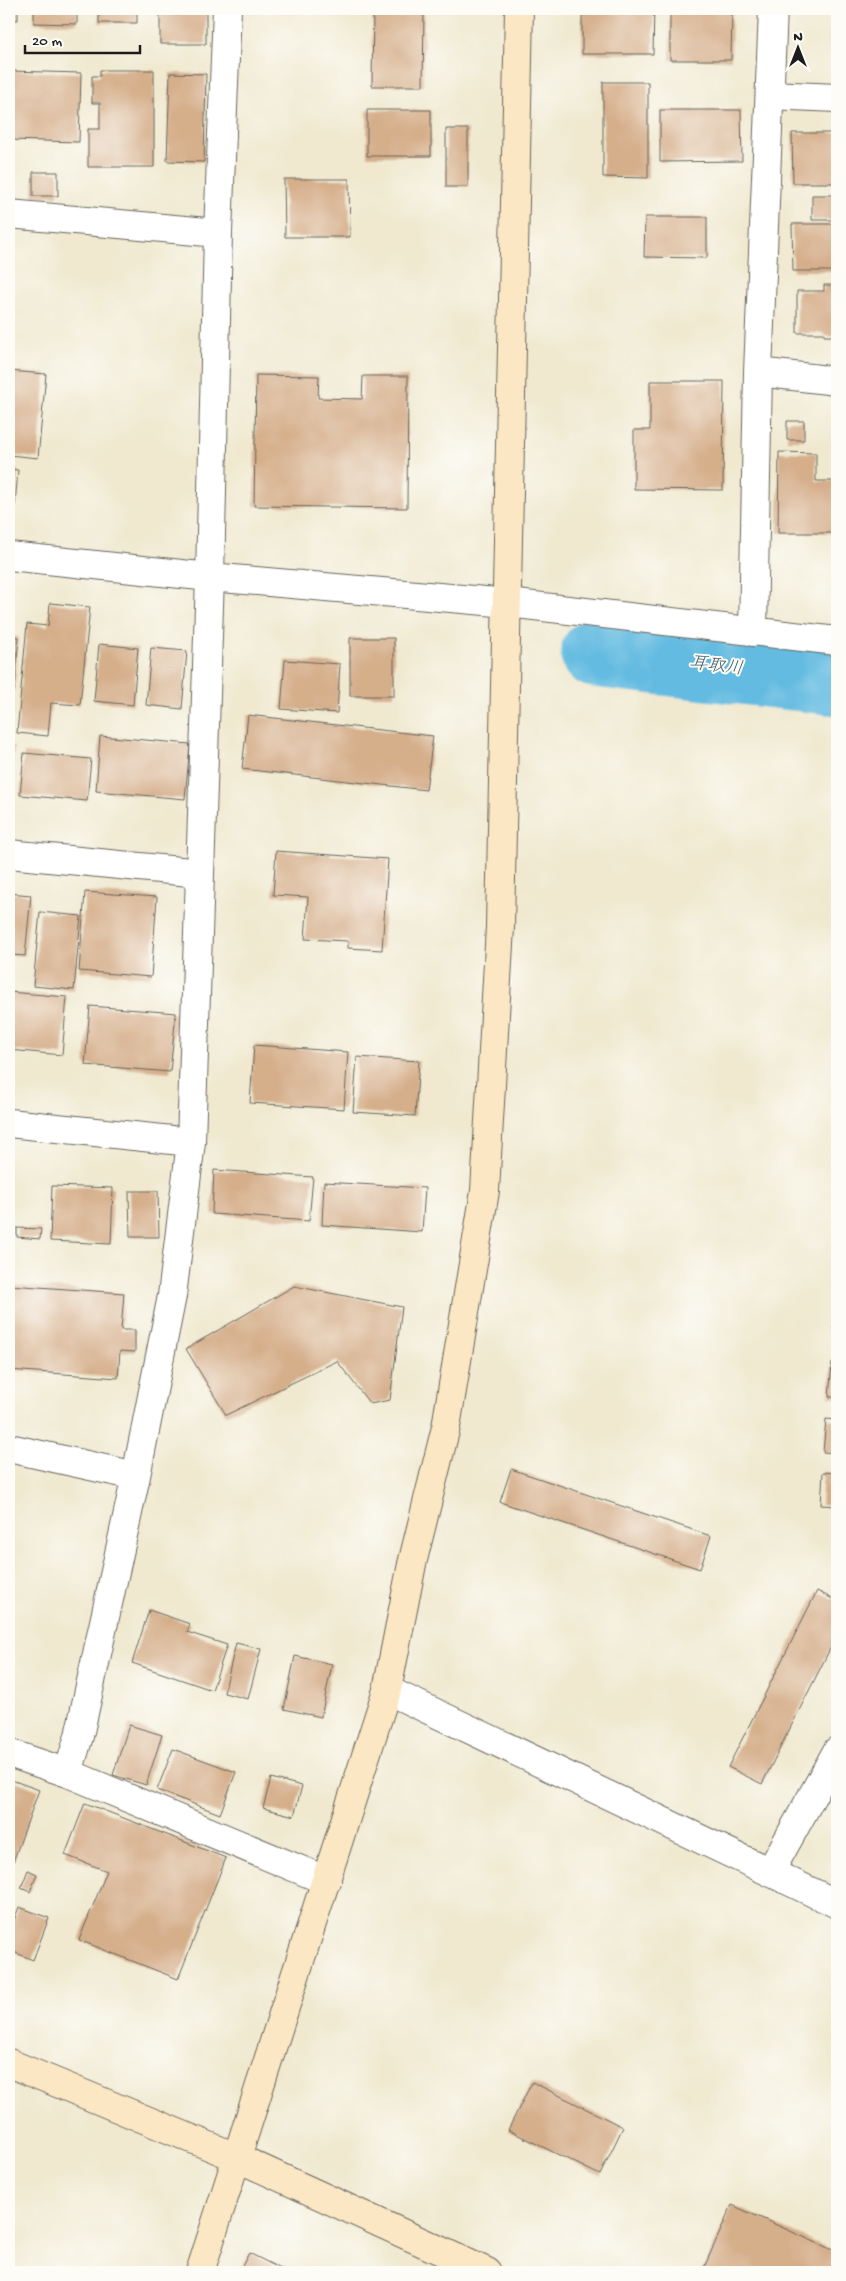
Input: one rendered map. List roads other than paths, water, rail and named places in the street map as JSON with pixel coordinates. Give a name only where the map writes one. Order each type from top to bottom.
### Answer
[{"type":"street","points":[[68,1773],[80,1736],[136,1476],[172,1296],[191,1142],[210,577],[218,233],[226,9]]},
{"type":"street","points":[[200,2272],[387,1690],[412,1564],[446,1427],[484,1191],[500,927],[519,9]]},
{"type":"street","points":[[753,632],[758,372],[773,9]]},
{"type":"street","points":[[770,96],[837,98]]},
{"type":"street","points":[[9,214],[218,233]]},
{"type":"street","points":[[758,372],[837,381]]},
{"type":"street","points":[[9,556],[210,577],[508,603],[837,641]]},
{"type":"street","points":[[9,854],[200,873]]},
{"type":"street","points":[[9,1123],[191,1142]]},
{"type":"street","points":[[9,1448],[136,1476]]},
{"type":"street","points":[[387,1690],[837,1904]]},
{"type":"street","points":[[770,1872],[837,1751]]},
{"type":"street","points":[[9,1753],[68,1773],[327,1881]]},
{"type":"street","points":[[9,2063],[238,2158],[486,2272]]},
{"type":"waterway","name":"耳取川","points":[[595,653],[837,681]]}]
